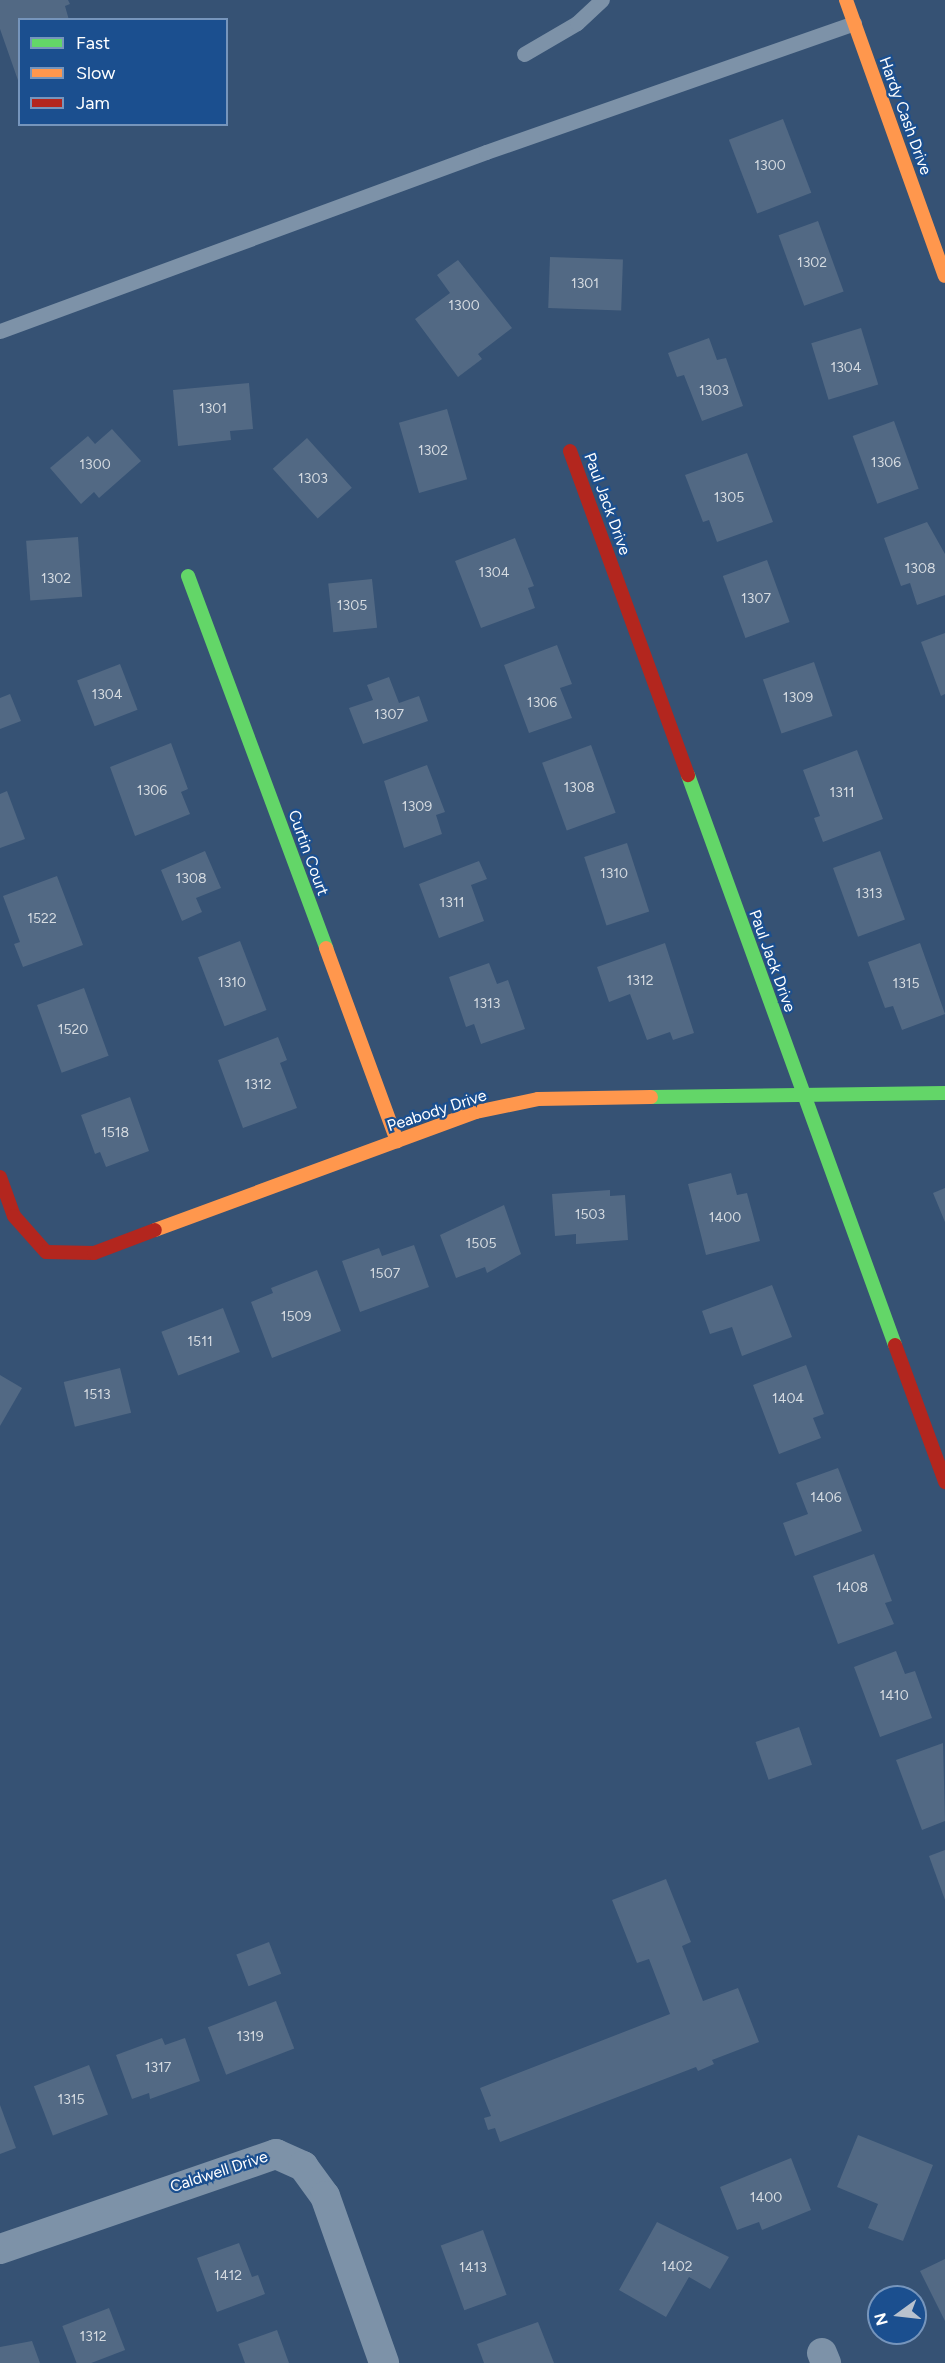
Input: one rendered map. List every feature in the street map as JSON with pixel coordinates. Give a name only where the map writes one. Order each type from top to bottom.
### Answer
[{"type":"street","name":"Hardy Cash Drive","points":[[846,0],[945,276]]},
{"type":"street","name":"Paul Jack Drive","points":[[570,451],[945,1482]]},
{"type":"street","name":"Curtin Court","points":[[188,576],[397,1141]]},
{"type":"street","name":"Peabody Drive","points":[[0,1177],[14,1216],[46,1251],[94,1252],[476,1112],[538,1099],[945,1093]]},
{"type":"street","name":"Caldwell Drive","points":[[0,2249],[276,2154],[303,2166],[325,2196],[384,2363]]},
{"type":"lane","points":[[524,54],[577,22],[602,0]]},
{"type":"lane","points":[[0,331],[486,152],[854,23]]},
{"type":"building","points":[[0,0],[68,0],[70,4],[65,6],[68,18],[18,18],[18,80],[0,29]]},
{"type":"building","points":[[783,119],[811,193],[757,214],[729,140]]},
{"type":"building","points":[[818,221],[844,291],[804,306],[779,235]]},
{"type":"building","points":[[550,257],[623,260],[621,311],[548,308]]},
{"type":"building","points":[[458,260],[512,328],[478,354],[482,359],[458,377],[415,319],[450,293],[437,275]]},
{"type":"building","points":[[861,328],[878,384],[829,400],[811,343]]},
{"type":"building","points":[[709,338],[717,360],[726,358],[743,406],[702,421],[684,375],[677,377],[668,353]]},
{"type":"building","points":[[249,383],[253,429],[230,431],[231,440],[178,446],[173,390]]},
{"type":"building","points":[[447,409],[467,479],[419,493],[399,423]]},
{"type":"building","points":[[894,421],[919,489],[877,504],[853,436]]},
{"type":"building","points":[[112,429],[141,461],[99,498],[94,492],[81,504],[50,468],[88,436],[95,444]]},
{"type":"building","points":[[307,438],[352,488],[318,519],[273,469]]},
{"type":"building","points":[[747,453],[773,522],[717,542],[709,520],[703,522],[685,475]]},
{"type":"building","points":[[927,522],[945,554],[945,595],[917,605],[910,583],[901,586],[884,538]]},
{"type":"building","points":[[78,537],[82,597],[30,600],[26,541]]},
{"type":"building","points":[[515,538],[534,586],[528,588],[535,608],[481,628],[455,561]]},
{"type":"building","points":[[767,560],[790,622],[745,638],[723,576]]},
{"type":"building","points":[[372,579],[377,628],[333,632],[328,584]]},
{"type":"building","points":[[945,633],[945,694],[941,696],[921,642]]},
{"type":"building","points":[[557,645],[572,684],[560,688],[572,718],[529,733],[504,665]]},
{"type":"building","points":[[814,662],[833,716],[781,733],[763,680]]},
{"type":"building","points":[[120,664],[138,710],[95,726],[77,680]]},
{"type":"building","points":[[389,677],[399,703],[419,696],[428,721],[363,744],[349,708],[373,700],[367,685]]},
{"type":"building","points":[[10,694],[21,721],[0,729],[0,698]]},
{"type":"building","points":[[171,743],[188,789],[181,792],[190,814],[135,836],[110,767]]},
{"type":"building","points":[[591,745],[616,813],[567,830],[542,763]]},
{"type":"building","points":[[857,750],[883,819],[823,842],[814,818],[820,816],[803,770]]},
{"type":"building","points":[[427,765],[445,812],[436,815],[442,834],[404,848],[384,781]]},
{"type":"building","points":[[7,791],[25,839],[0,848],[0,794]]},
{"type":"building","points":[[627,843],[649,911],[606,925],[584,857]]},
{"type":"building","points":[[205,851],[221,888],[196,898],[202,912],[182,921],[161,870]]},
{"type":"building","points":[[880,851],[905,920],[858,937],[833,868]]},
{"type":"building","points":[[479,861],[487,879],[471,885],[484,921],[439,938],[419,884]]},
{"type":"building","points":[[57,876],[83,945],[23,967],[14,944],[20,942],[3,896]]},
{"type":"building","points":[[240,941],[267,1010],[225,1026],[198,957]]},
{"type":"building","points":[[665,943],[694,1033],[673,1040],[670,1032],[647,1040],[630,994],[609,1002],[597,967]]},
{"type":"building","points":[[920,943],[945,1014],[902,1030],[893,1006],[885,1008],[868,962]]},
{"type":"building","points":[[489,963],[497,984],[508,980],[525,1029],[481,1044],[474,1024],[466,1027],[449,977]]},
{"type":"building","points":[[84,988],[109,1056],[62,1073],[37,1005]]},
{"type":"building","points":[[278,1037],[287,1060],[280,1063],[297,1108],[243,1128],[218,1060]]},
{"type":"building","points":[[130,1097],[149,1151],[106,1167],[100,1152],[95,1154],[81,1115]]},
{"type":"building","points":[[731,1173],[737,1195],[747,1193],[760,1241],[706,1255],[688,1184]]},
{"type":"building","points":[[945,1188],[945,1222],[933,1193]]},
{"type":"building","points":[[610,1190],[610,1196],[625,1195],[628,1240],[576,1244],[576,1234],[555,1236],[552,1194]]},
{"type":"building","points":[[504,1205],[521,1254],[487,1273],[485,1267],[456,1278],[440,1235]]},
{"type":"building","points":[[414,1245],[429,1287],[360,1312],[342,1261],[379,1248],[382,1256]]},
{"type":"building","points":[[317,1270],[341,1331],[272,1358],[251,1302],[273,1293],[271,1288]]},
{"type":"building","points":[[772,1285],[792,1337],[742,1356],[732,1327],[710,1334],[702,1311]]},
{"type":"building","points":[[223,1308],[240,1352],[178,1376],[161,1332]]},
{"type":"building","points":[[806,1365],[824,1414],[813,1418],[821,1438],[779,1454],[753,1385]]},
{"type":"building","points":[[120,1368],[131,1413],[75,1427],[64,1382]]},
{"type":"building","points":[[0,1375],[22,1388],[0,1426]]},
{"type":"building","points":[[838,1468],[862,1531],[795,1556],[783,1523],[808,1514],[796,1483]]},
{"type":"building","points":[[874,1554],[892,1601],[885,1603],[894,1624],[838,1644],[813,1576]]},
{"type":"building","points":[[896,1651],[905,1674],[915,1671],[932,1718],[880,1737],[854,1667]]},
{"type":"building","points":[[799,1727],[812,1765],[769,1780],[756,1742]]},
{"type":"building","points":[[943,1743],[945,1821],[922,1830],[896,1760]]},
{"type":"building","points":[[945,1850],[945,1900],[929,1856]]},
{"type":"building","points":[[666,1879],[691,1942],[682,1946],[703,2001],[738,1988],[759,2042],[712,2060],[714,2064],[698,2071],[696,2067],[500,2142],[495,2128],[488,2130],[484,2118],[491,2116],[480,2088],[670,2014],[649,1959],[637,1963],[612,1900]]},
{"type":"building","points":[[269,1942],[281,1974],[249,1986],[236,1955]]},
{"type":"building","points":[[276,2001],[294,2049],[226,2075],[208,2027]]},
{"type":"building","points":[[162,2038],[165,2045],[185,2038],[200,2081],[150,2099],[149,2093],[132,2099],[116,2055]]},
{"type":"building","points":[[89,2065],[108,2114],[53,2136],[34,2086]]},
{"type":"building","points":[[0,2105],[16,2148],[0,2154]]},
{"type":"building","points":[[858,2135],[933,2165],[903,2241],[868,2228],[878,2204],[837,2187]]},
{"type":"building","points":[[791,2158],[811,2210],[762,2230],[759,2222],[737,2230],[720,2187]]},
{"type":"building","points":[[657,2222],[729,2257],[710,2289],[689,2277],[666,2317],[619,2290]]},
{"type":"building","points":[[483,2230],[507,2295],[464,2310],[441,2245]]},
{"type":"building","points":[[239,2243],[252,2277],[258,2275],[265,2294],[217,2312],[197,2258]]},
{"type":"building","points":[[945,2259],[945,2321],[927,2285],[920,2271]]},
{"type":"building","points":[[109,2308],[125,2350],[91,2363],[77,2363],[62,2326]]},
{"type":"building","points":[[538,2322],[554,2363],[484,2363],[477,2344]]},
{"type":"building","points":[[277,2330],[289,2363],[245,2363],[238,2344]]},
{"type":"building","points":[[32,2341],[40,2363],[0,2363],[0,2347]]},
{"type":"traffic: fast","points":[[188,576],[326,948]]},
{"type":"traffic: fast","points":[[688,775],[895,1345]]},
{"type":"traffic: fast","points":[[651,1097],[945,1093]]},
{"type":"traffic: slow","points":[[846,0],[945,276]]},
{"type":"traffic: slow","points":[[326,948],[397,1141]]},
{"type":"traffic: slow","points":[[155,1230],[476,1112],[538,1099],[651,1097]]},
{"type":"traffic: jam","points":[[570,451],[688,775]]},
{"type":"traffic: jam","points":[[0,1177],[14,1216],[46,1252],[94,1253],[155,1230]]},
{"type":"traffic: jam","points":[[895,1345],[945,1482]]}]
